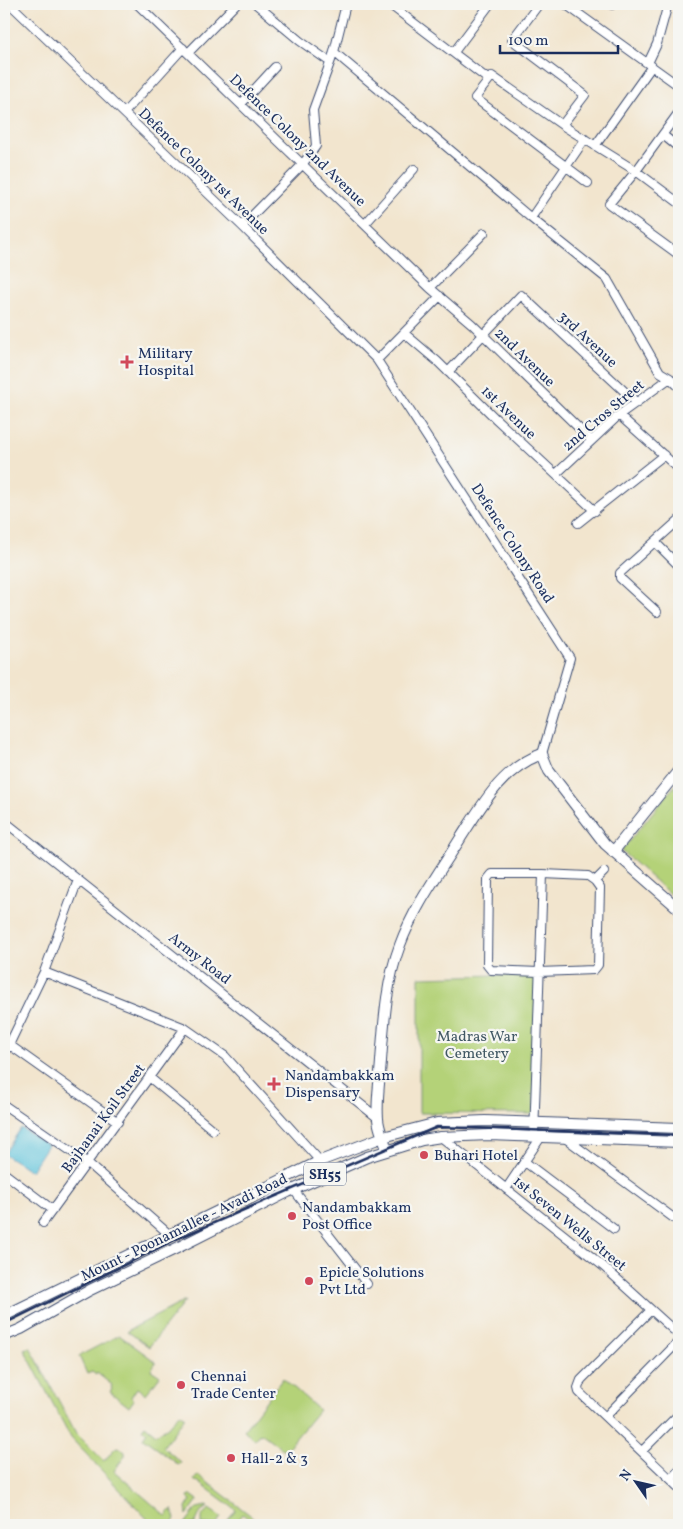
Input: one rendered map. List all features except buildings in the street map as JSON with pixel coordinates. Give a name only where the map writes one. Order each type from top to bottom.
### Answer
[{"type":"main road","points":[[388,1150],[378,1118],[384,1021],[393,968],[408,926],[419,905],[495,787],[520,763],[542,754],[545,764],[556,781],[613,852],[679,909]]},
{"type":"main road","points":[[613,852],[679,770]]},
{"type":"main road","name":"Mount - Poonamallee - Avadi Road","points":[[4,1316],[320,1161],[383,1137],[437,1124],[485,1121],[679,1128]]},
{"type":"main road","name":"Mount - Poonamallee - Avadi Road","points":[[4,1336],[21,1329],[90,1290],[293,1189],[330,1172],[388,1150],[422,1140],[441,1137],[488,1135],[679,1142]]},
{"type":"main road","points":[[264,1188],[270,1201]]},
{"type":"street","name":"Defence Colony 1st Avenue","points":[[10,4],[242,226],[377,360]]},
{"type":"street","name":"Defence Colony 2nd Avenue","points":[[137,4],[440,296]]},
{"type":"street","points":[[124,113],[236,4]]},
{"type":"street","points":[[242,226],[302,165],[316,146],[313,110],[334,52],[346,4]]},
{"type":"street","points":[[389,4],[489,80]]},
{"type":"street","points":[[454,52],[490,4]]},
{"type":"street","points":[[538,4],[512,40],[585,95],[562,126]]},
{"type":"street","points":[[565,4],[679,86]]},
{"type":"street","points":[[595,146],[650,65],[668,4]]},
{"type":"street","points":[[257,6],[330,62]]},
{"type":"street","points":[[334,52],[531,218],[607,279],[660,372],[679,387]]},
{"type":"street","points":[[241,104],[275,67]]},
{"type":"street","points":[[588,183],[475,98],[492,76],[562,126],[636,172],[679,203]]},
{"type":"street","points":[[679,112],[636,172],[609,204],[679,255]]},
{"type":"street","points":[[663,135],[679,148]]},
{"type":"street","points":[[531,218],[585,140]]},
{"type":"street","points":[[365,224],[414,169]]},
{"type":"street","points":[[430,288],[484,233]]},
{"type":"street","name":"3rd Avenue","points":[[483,336],[521,295],[637,403]]},
{"type":"street","points":[[377,360],[440,296]]},
{"type":"street","name":"2nd Avenue","points":[[440,296],[591,440]]},
{"type":"street","name":"1st Avenue","points":[[404,333],[595,511]]},
{"type":"street","points":[[448,372],[483,336]]},
{"type":"street","name":"Defence Colony Road","points":[[377,360],[570,658],[542,754]]},
{"type":"street","name":"2nd Cros Street","points":[[556,474],[619,415],[670,378]]},
{"type":"street","points":[[619,415],[679,469]]},
{"type":"street","points":[[578,523],[664,455]]},
{"type":"street","points":[[657,612],[620,578],[620,573],[679,520]]},
{"type":"street","points":[[655,542],[679,566]]},
{"type":"street","name":"Army Road","points":[[4,821],[378,1118]]},
{"type":"street","points":[[595,881],[604,872]]},
{"type":"street","points":[[492,874],[588,876],[595,881],[600,888],[598,965],[594,970],[539,972],[491,970],[487,965],[488,879],[492,874]]},
{"type":"street","points":[[506,1189],[526,1162],[537,1136],[535,1123],[543,874]]},
{"type":"street","points":[[4,1053],[6,1043],[44,972],[78,880]]},
{"type":"street","points":[[44,972],[185,1028],[225,1056],[320,1161]]},
{"type":"street","name":"Bajhanai Koil Street","points":[[43,1223],[185,1028]]},
{"type":"street","points":[[6,1043],[118,1122]]},
{"type":"street","points":[[149,1077],[213,1130]]},
{"type":"street","points":[[4,1105],[88,1163],[170,1235]]},
{"type":"street","name":"1st Seven Wells Street","points":[[441,1137],[603,1266],[679,1335]]},
{"type":"street","points":[[565,1138],[679,1222]]},
{"type":"street","points":[[526,1162],[614,1229]]},
{"type":"street","points":[[4,1173],[53,1210]]},
{"type":"street","points":[[293,1189],[367,1284]]},
{"type":"street","points":[[651,1310],[579,1384],[578,1388],[579,1392],[679,1487]]},
{"type":"street","points":[[606,1416],[679,1341]]},
{"type":"street","points":[[642,1451],[679,1414]]},
{"type":"street","points":[[672,1479],[679,1470]]},
{"type":"green space","points":[[676,784],[679,787],[679,902],[621,851]]},
{"type":"green space","name":"Madras War Cemetery","points":[[537,974],[534,1114],[419,1113],[419,977]]},
{"type":"green space","points":[[185,1301],[149,1347],[127,1331]]},
{"type":"green space","points":[[119,1335],[156,1362],[151,1370],[160,1376],[146,1394],[137,1388],[131,1397],[134,1400],[129,1407],[110,1392],[112,1385],[97,1373],[96,1375],[92,1372],[87,1374],[79,1356]]},
{"type":"green space","points":[[30,1347],[76,1433],[104,1461],[115,1448],[119,1447],[125,1452],[125,1456],[114,1471],[166,1516],[172,1509],[175,1519],[171,1525],[153,1525],[71,1438],[24,1349]]},
{"type":"green space","points":[[283,1378],[319,1410],[285,1451],[261,1433],[255,1440],[244,1430]]},
{"type":"green space","points":[[179,1413],[185,1417],[163,1447],[181,1462],[179,1465],[143,1438],[147,1432],[142,1429],[145,1425],[156,1434],[168,1427]]},
{"type":"green space","points":[[198,1475],[263,1525],[258,1525],[242,1514],[234,1525],[224,1525],[236,1510],[196,1482],[194,1480]]},
{"type":"green space","points":[[190,1494],[198,1500],[187,1515],[186,1508],[191,1500],[188,1498]]},
{"type":"green space","points":[[208,1507],[201,1511],[195,1524],[184,1525],[197,1508]]},
{"type":"green space","points":[[209,1509],[221,1517],[216,1525],[202,1524],[202,1515]]},
{"type":"water","points":[[21,1128],[48,1145],[31,1171],[4,1154]]},
{"type":"railway","points":[[4,1324],[181,1237],[437,1127],[679,1135]]},
{"type":"place","name":"Military Hospital","points":[[127,362]]},
{"type":"place","name":"Nandambakkam Dispensary","points":[[274,1084]]},
{"type":"place","name":"Buhari Hotel","points":[[424,1155]]},
{"type":"place","name":"Nandambakkam Post Office","points":[[292,1216]]},
{"type":"place","name":"Epicle Solutions Pvt Ltd","points":[[309,1281]]},
{"type":"place","name":"Chennai Trade Center","points":[[181,1385]]},
{"type":"place","name":"Hall-2 & 3","points":[[231,1458]]}]
